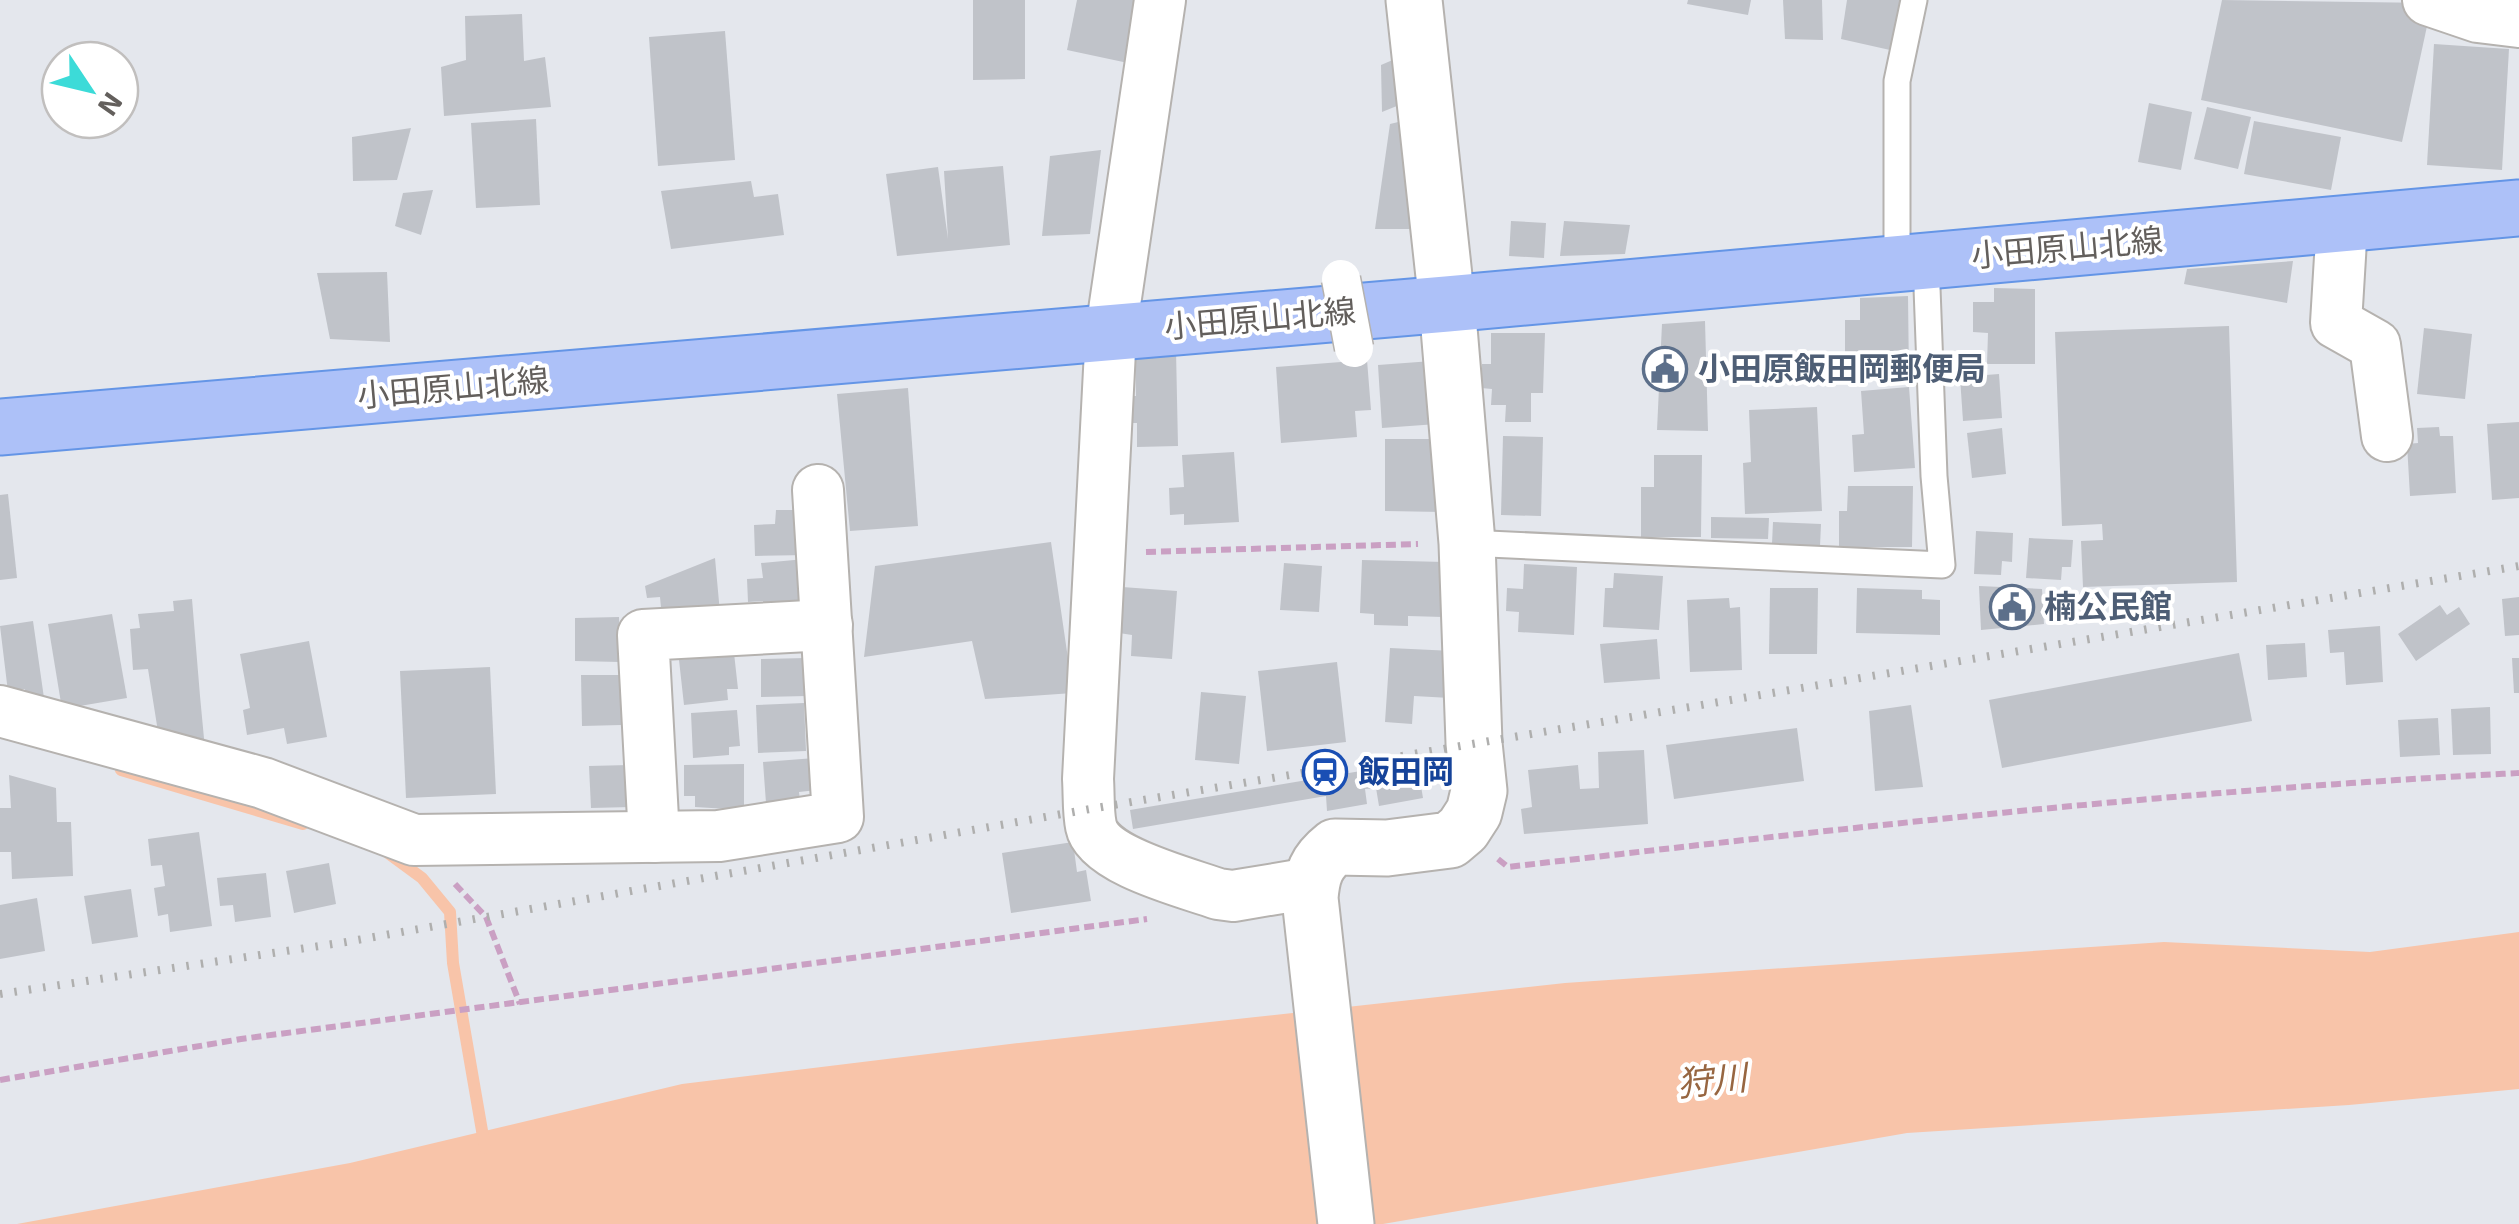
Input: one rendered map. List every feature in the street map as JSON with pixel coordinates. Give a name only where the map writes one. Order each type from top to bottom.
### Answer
[{"type":"main road","name":"小田原山北線","points":[[0,427],[2519,208]]},
{"type":"street","points":[[1160,0],[1112,332],[1088,780],[1091,829],[1100,843],[1118,856],[1218,894],[1310,891]]},
{"type":"street","points":[[1346,1224],[1310,891],[1316,865],[1335,847],[1388,848],[1450,840],[1474,812],[1480,791],[1474,743],[1467,542],[1447,304],[1414,0]]},
{"type":"street","points":[[2428,0],[2478,17],[2519,22]]},
{"type":"street","points":[[2342,224],[2336,323],[2375,345],[2387,436]]},
{"type":"street","points":[[1342,279],[1354,348]]},
{"type":"street","points":[[0,711],[258,804],[414,840],[719,836],[838,817],[818,490]]},
{"type":"street","points":[[654,837],[644,635],[827,625]]},
{"type":"lane","points":[[1467,542],[1942,565],[1897,80],[1914,0]]},
{"type":"path","points":[[1100,554],[1467,542]]},
{"type":"path","points":[[1463,829],[1508,867],[1864,826],[2360,781],[2519,773]]},
{"type":"path","points":[[414,840],[486,918],[520,1004]]},
{"type":"path","points":[[0,1080],[241,1038],[1165,916],[1218,894]]},
{"type":"water","name":"狩川","points":[[2519,932],[2519,1089],[2349,1105],[1907,1133],[1383,1224],[17,1224],[350,1163],[682,1084],[1019,1043],[1565,983],[2164,942],[2370,952]]},
{"type":"building","points":[[973,0],[1025,0],[1025,79],[973,80]]},
{"type":"building","points":[[1077,0],[1141,0],[1128,63],[1067,50]]},
{"type":"building","points":[[1688,0],[1751,0],[1748,15],[1687,4]]},
{"type":"building","points":[[1783,0],[1822,0],[1823,40],[1785,39]]},
{"type":"building","points":[[1847,0],[1903,0],[1890,50],[1841,39]]},
{"type":"building","points":[[2222,0],[2432,3],[2402,142],[2201,100]]},
{"type":"building","points":[[522,14],[524,61],[545,57],[551,107],[444,116],[441,67],[466,60],[465,16]]},
{"type":"building","points":[[725,31],[735,160],[658,166],[649,37]]},
{"type":"building","points":[[2434,44],[2509,49],[2502,170],[2427,165]]},
{"type":"building","points":[[1402,56],[1414,99],[1382,112],[1381,65]]},
{"type":"building","points":[[2149,103],[2192,112],[2181,170],[2138,162]]},
{"type":"building","points":[[2207,107],[2251,117],[2238,169],[2194,159]]},
{"type":"building","points":[[1419,117],[1428,229],[1375,229],[1390,124]]},
{"type":"building","points":[[536,119],[540,205],[476,208],[471,123]]},
{"type":"building","points":[[2254,121],[2341,137],[2331,190],[2244,174]]},
{"type":"building","points":[[411,128],[397,180],[353,181],[352,137]]},
{"type":"building","points":[[1101,150],[1090,234],[1042,236],[1050,156]]},
{"type":"building","points":[[1003,166],[1010,245],[897,256],[886,174],[938,167],[948,239],[944,171]]},
{"type":"building","points":[[751,181],[754,197],[778,194],[784,235],[671,249],[661,191]]},
{"type":"building","points":[[433,190],[421,235],[395,226],[403,193]]},
{"type":"building","points":[[1511,221],[1546,223],[1544,258],[1509,256]]},
{"type":"building","points":[[1564,221],[1630,225],[1625,254],[1560,256]]},
{"type":"building","points":[[2293,261],[2287,303],[2184,284],[2187,269]]},
{"type":"building","points":[[387,272],[390,342],[330,339],[317,273]]},
{"type":"building","points":[[1994,288],[2035,289],[2035,364],[1987,364],[1988,333],[1973,332],[1973,302],[1994,302]]},
{"type":"building","points":[[1908,296],[1909,378],[1856,379],[1856,364],[1845,365],[1845,320],[1860,320],[1860,298]]},
{"type":"building","points":[[1705,321],[1708,431],[1657,430],[1662,324]]},
{"type":"building","points":[[2229,326],[2237,582],[2083,587],[2081,541],[2103,540],[2102,524],[2062,526],[2055,332]]},
{"type":"building","points":[[2424,328],[2472,334],[2465,399],[2417,394]]},
{"type":"building","points":[[1491,333],[1545,333],[1543,393],[1531,393],[1531,422],[1505,422],[1506,405],[1491,405],[1492,389],[1481,388],[1482,364],[1491,364]]},
{"type":"building","points":[[1176,350],[1178,446],[1137,447],[1137,423],[1126,423],[1125,396],[1136,396],[1135,351]]},
{"type":"building","points":[[1367,360],[1371,410],[1355,411],[1357,437],[1281,443],[1276,367]]},
{"type":"building","points":[[1432,361],[1437,424],[1382,428],[1378,365]]},
{"type":"building","points":[[1999,374],[2002,418],[1963,421],[1960,377]]},
{"type":"building","points":[[1909,387],[1915,468],[1854,472],[1852,435],[1864,434],[1861,391]]},
{"type":"building","points":[[908,388],[918,526],[850,531],[837,394]]},
{"type":"building","points":[[1817,407],[1822,511],[1745,514],[1743,463],[1751,462],[1749,410]]},
{"type":"building","points":[[2519,422],[2519,498],[2492,500],[2487,424]]},
{"type":"building","points":[[2439,427],[2440,436],[2453,436],[2456,493],[2410,496],[2407,444],[2418,443],[2417,428]]},
{"type":"building","points":[[2002,428],[2006,474],[1972,478],[1967,433]]},
{"type":"building","points":[[1503,436],[1543,437],[1541,516],[1501,515]]},
{"type":"building","points":[[1385,439],[1442,439],[1442,512],[1385,511]]},
{"type":"building","points":[[1234,452],[1239,522],[1184,525],[1184,514],[1170,515],[1169,488],[1184,487],[1182,455]]},
{"type":"building","points":[[1654,455],[1702,455],[1701,537],[1641,537],[1641,487],[1654,487]]},
{"type":"building","points":[[1848,486],[1913,486],[1912,547],[1839,547],[1839,511],[1847,511]]},
{"type":"building","points":[[8,494],[17,578],[0,580],[0,495]]},
{"type":"building","points":[[776,510],[805,510],[807,555],[755,556],[754,525],[775,524]]},
{"type":"building","points":[[1711,517],[1769,518],[1768,539],[1711,538]]},
{"type":"building","points":[[1773,522],[1821,524],[1820,546],[1772,544]]},
{"type":"building","points":[[1976,531],[2013,533],[2012,562],[2002,561],[2001,575],[1974,574]]},
{"type":"building","points":[[2029,538],[2073,540],[2071,567],[2062,567],[2061,580],[2026,578]]},
{"type":"building","points":[[1051,542],[1073,693],[985,699],[972,641],[864,657],[875,566]]},
{"type":"building","points":[[715,558],[720,613],[662,618],[660,597],[647,598],[645,586]]},
{"type":"building","points":[[805,559],[809,606],[764,610],[763,601],[748,602],[747,579],[763,578],[761,563]]},
{"type":"building","points":[[1362,560],[1445,562],[1443,617],[1408,616],[1408,626],[1374,625],[1374,614],[1360,613]]},
{"type":"building","points":[[1284,563],[1322,566],[1319,612],[1280,610]]},
{"type":"building","points":[[1524,564],[1577,567],[1574,635],[1518,632],[1519,612],[1506,611],[1507,588],[1523,589]]},
{"type":"building","points":[[1614,573],[1663,576],[1659,630],[1603,627],[1605,588],[1613,588]]},
{"type":"building","name":"楠公民館","points":[[1979,586],[2042,589],[2044,624],[1981,630]]},
{"type":"building","points":[[1122,587],[1177,591],[1172,659],[1131,656],[1132,635],[1119,633]]},
{"type":"building","points":[[1770,588],[1818,588],[1817,654],[1769,654]]},
{"type":"building","points":[[1857,588],[1922,590],[1922,599],[1940,600],[1940,635],[1856,633]]},
{"type":"building","points":[[2066,595],[2068,615],[2052,617],[2050,597]]},
{"type":"building","points":[[2519,597],[2519,635],[2505,636],[2502,599]]},
{"type":"building","points":[[1729,598],[1730,608],[1740,607],[1742,670],[1690,672],[1687,600]]},
{"type":"building","points":[[192,599],[205,749],[159,738],[148,669],[133,670],[130,629],[140,628],[138,614],[174,611],[173,601]]},
{"type":"building","points":[[2440,605],[2447,615],[2459,607],[2470,624],[2416,661],[2398,634]]},
{"type":"building","points":[[112,614],[127,698],[62,709],[48,624]]},
{"type":"building","points":[[619,617],[620,662],[575,661],[575,618]]},
{"type":"building","points":[[33,621],[44,698],[26,701],[25,689],[8,692],[0,626]]},
{"type":"building","points":[[2380,626],[2383,682],[2346,685],[2344,652],[2330,653],[2328,630]]},
{"type":"building","points":[[1657,639],[1660,679],[1604,683],[1600,644]]},
{"type":"building","points":[[309,641],[327,737],[287,744],[284,728],[247,735],[243,710],[250,708],[240,654]]},
{"type":"building","points":[[2305,643],[2307,677],[2268,680],[2266,645]]},
{"type":"building","points":[[1390,648],[1453,651],[1450,698],[1414,696],[1412,724],[1385,722]]},
{"type":"building","points":[[734,653],[738,689],[727,689],[728,700],[684,705],[679,660]]},
{"type":"building","points":[[2239,653],[2252,721],[2002,768],[1989,700]]},
{"type":"building","points":[[806,658],[807,696],[761,697],[761,659]]},
{"type":"building","points":[[2512,658],[2519,658],[2519,693],[2514,693]]},
{"type":"building","points":[[1337,662],[1346,742],[1267,751],[1258,671]]},
{"type":"building","points":[[490,667],[496,794],[406,798],[400,671]]},
{"type":"building","points":[[581,675],[621,675],[621,725],[582,726]]},
{"type":"building","points":[[1201,692],[1246,696],[1239,764],[1195,760]]},
{"type":"building","points":[[804,703],[806,751],[758,753],[756,705]]},
{"type":"building","points":[[1911,705],[1923,787],[1875,791],[1869,711]]},
{"type":"building","points":[[2490,707],[2491,754],[2453,755],[2451,709]]},
{"type":"building","points":[[737,710],[740,746],[729,747],[729,755],[693,758],[691,713]]},
{"type":"building","points":[[2438,718],[2440,755],[2400,757],[2398,720]]},
{"type":"building","points":[[1797,728],[1804,781],[1674,799],[1666,745]]},
{"type":"building","points":[[1644,750],[1648,824],[1524,834],[1521,809],[1532,807],[1528,770],[1578,765],[1580,789],[1599,788],[1598,752]]},
{"type":"building","points":[[1444,757],[1447,776],[1420,780],[1423,798],[1379,806],[1376,788],[1365,789],[1367,804],[1327,811],[1326,796],[1133,829],[1130,810]]},
{"type":"building","points":[[815,758],[817,790],[799,792],[800,801],[766,803],[763,762]]},
{"type":"building","points":[[744,764],[744,810],[695,807],[695,796],[684,796],[684,765]]},
{"type":"building","points":[[629,765],[631,807],[591,808],[589,766]]},
{"type":"building","points":[[9,775],[56,788],[57,822],[71,822],[73,876],[12,879],[11,852],[0,852],[0,808],[11,808]]},
{"type":"building","points":[[199,832],[212,926],[170,932],[168,914],[158,916],[154,888],[165,886],[162,865],[151,866],[148,839]]},
{"type":"building","points":[[1073,842],[1077,872],[1086,870],[1091,901],[1011,913],[1002,853]]},
{"type":"building","points":[[329,863],[336,904],[294,913],[286,871]]},
{"type":"building","points":[[266,873],[271,917],[235,922],[233,905],[220,906],[217,878]]},
{"type":"building","points":[[131,889],[138,937],[92,944],[84,896]]},
{"type":"building","points":[[37,898],[45,951],[0,959],[0,905]]},
{"type":"waterway","points":[[121,770],[303,824]]},
{"type":"waterway","points":[[388,853],[422,878],[450,912],[453,963],[485,1148]]},
{"type":"railway","points":[[0,994],[346,942],[1090,809],[2519,566]]},
{"type":"place","name":"小田原飯田岡郵便局","points":[[1665,369]]},
{"type":"place","name":"楠公民館","points":[[2012,607]]},
{"type":"place","name":"飯田岡","points":[[1325,772]]}]
